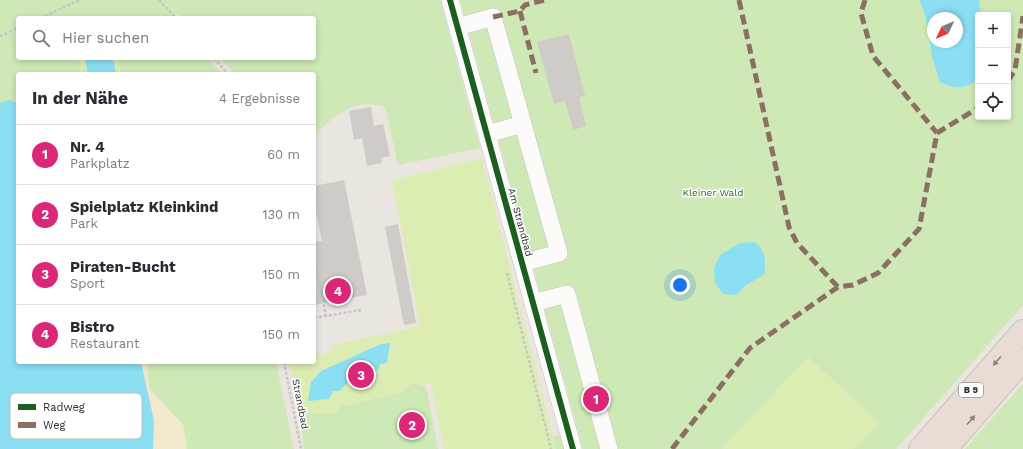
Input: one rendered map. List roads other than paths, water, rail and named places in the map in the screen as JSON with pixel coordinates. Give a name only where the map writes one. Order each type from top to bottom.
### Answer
[{"type":"highway","name":"B 9","points":[[920,449],[1023,331]]},
{"type":"highway","name":"B 9","points":[[946,449],[1023,360]]},
{"type":"lane","name":"Am Strandbad","points":[[450,0],[573,449]]},
{"type":"lane","points":[[458,27],[493,17],[559,253],[522,263]]},
{"type":"lane","points":[[487,134],[523,124]]},
{"type":"lane","points":[[533,303],[567,294],[609,449]]},
{"type":"water","points":[[919,0],[979,0],[981,12],[975,12],[974,82],[970,85],[955,87],[940,82],[932,57],[931,48],[963,48],[963,12],[927,12],[927,24]]},
{"type":"water","points":[[85,60],[113,60],[116,72],[88,72]]},
{"type":"water","points":[[9,100],[16,102],[16,364],[141,364],[154,421],[153,449],[0,449],[0,103]]},
{"type":"water","points":[[755,242],[759,245],[763,253],[765,266],[764,275],[746,285],[736,295],[723,294],[715,283],[714,268],[720,255],[740,243]]},
{"type":"water","points":[[390,343],[387,363],[380,364],[379,369],[369,375],[366,371],[354,377],[339,391],[333,391],[329,399],[308,401],[311,382],[321,371],[381,344]]},
{"type":"place","name":"Bistro","points":[[338,291]]},
{"type":"place","name":"Piraten-Bucht","points":[[361,375]]},
{"type":"place","name":"Nr. 4","points":[[596,399]]},
{"type":"place","name":"Spielplatz Kleinkind","points":[[412,425]]},
{"type":"park label","name":"Kleiner Wald","points":[[713,192]]}]
